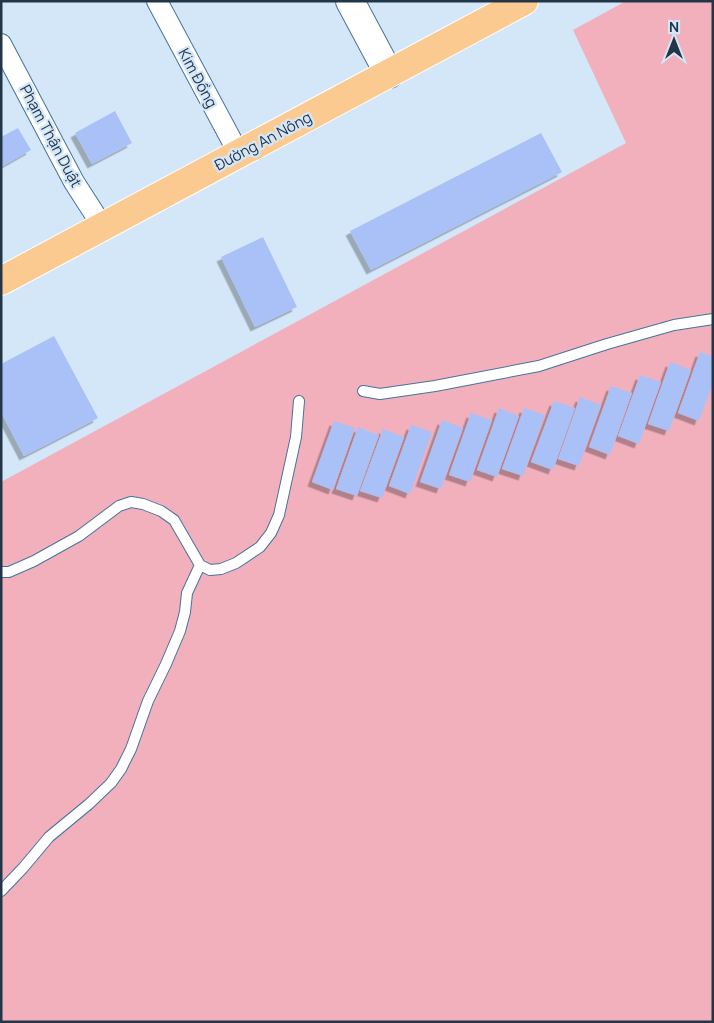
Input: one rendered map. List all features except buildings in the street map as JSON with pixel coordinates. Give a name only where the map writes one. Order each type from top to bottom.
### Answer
[{"type":"main road","name":"Đường An Nông","points":[[1,281],[524,1]]},
{"type":"street","name":"Kim Đồng","points":[[158,1],[239,154]]},
{"type":"street","points":[[350,1],[389,74]]},
{"type":"street","name":"Phạm Thận Duật","points":[[3,50],[74,182],[103,227]]},
{"type":"lane","points":[[363,391],[380,394],[435,386],[539,366],[674,325],[713,319]]},
{"type":"lane","points":[[1,572],[9,572],[34,561],[79,536],[119,506],[131,502],[143,504],[161,511],[174,520],[200,565],[210,570],[215,570],[236,563],[260,547],[271,533],[279,515],[296,437],[299,401]]},
{"type":"lane","points":[[1,891],[49,837],[89,804],[121,769],[131,749],[148,701],[180,631],[187,593],[200,565]]},
{"type":"shaded area","points":[[626,1],[713,1],[713,1022],[1,1022],[1,482],[626,143],[573,30]]}]
